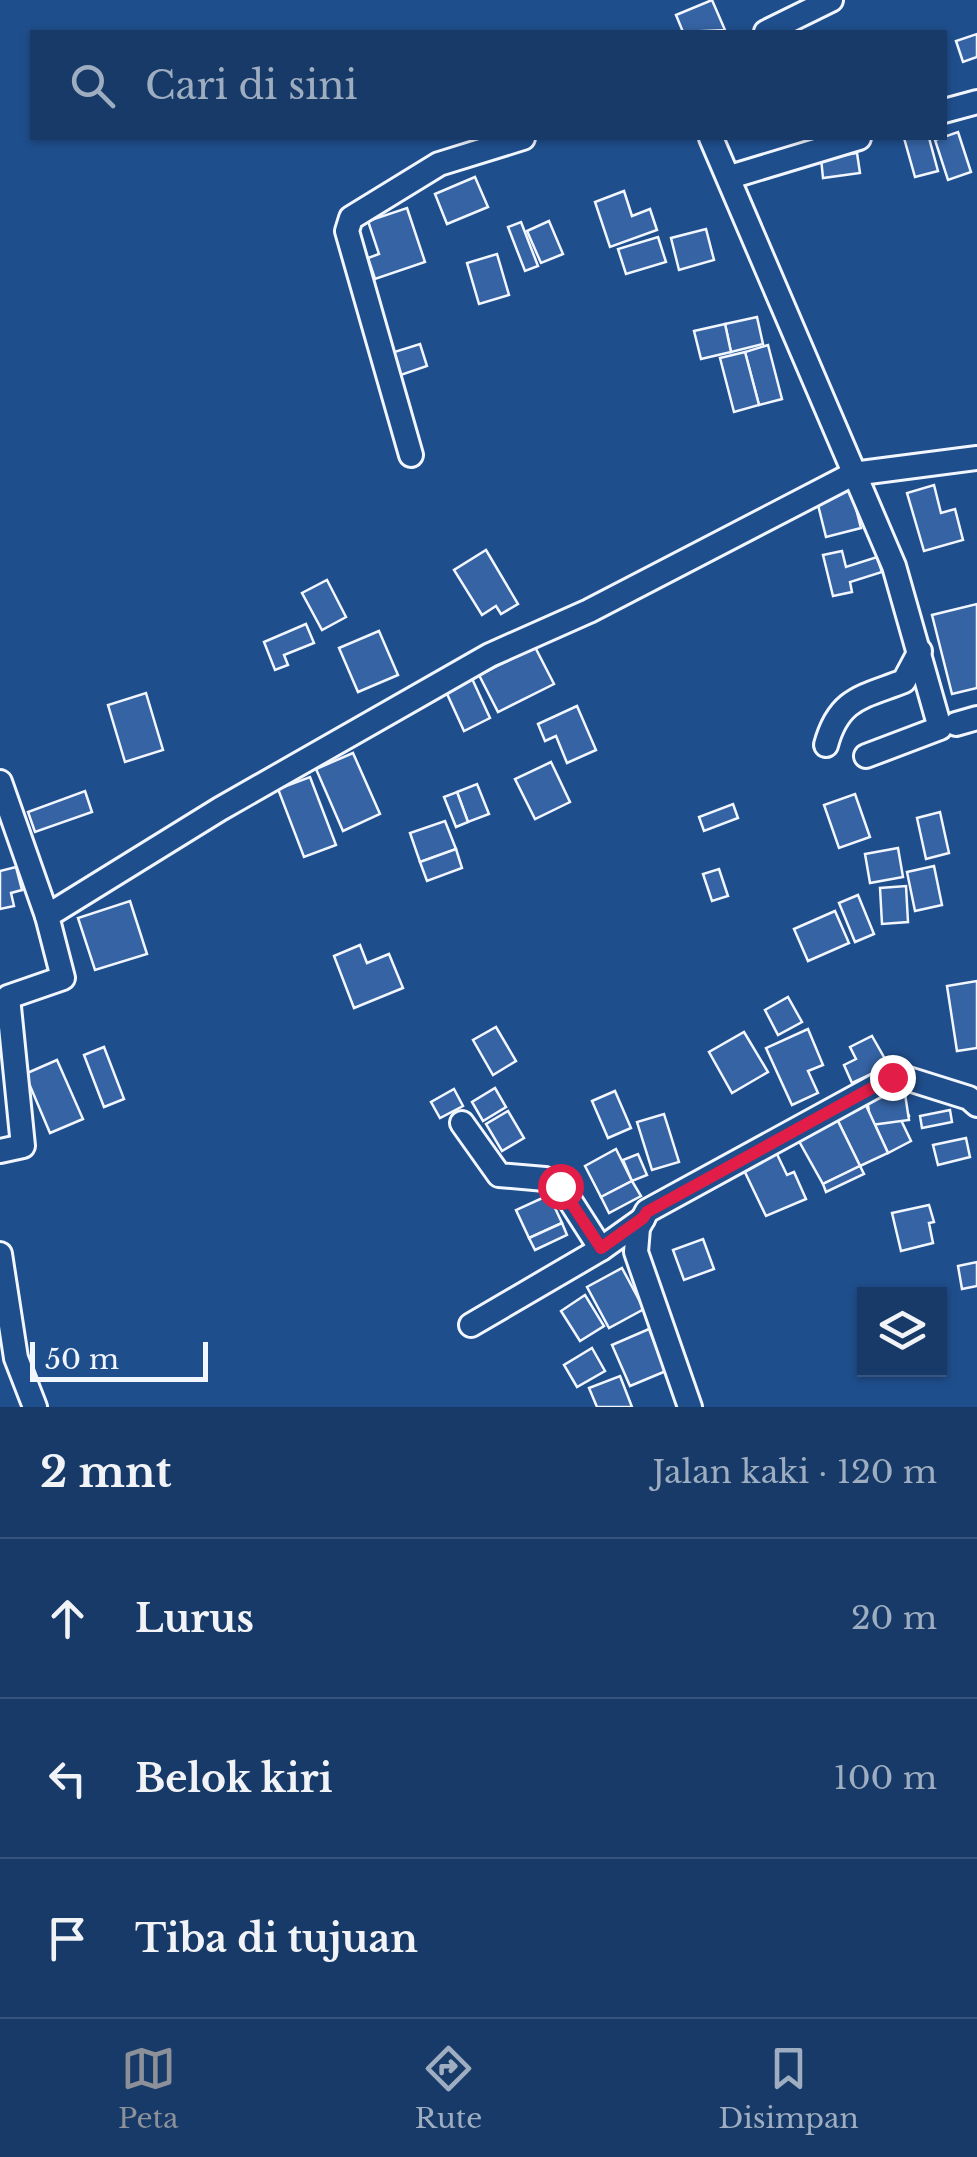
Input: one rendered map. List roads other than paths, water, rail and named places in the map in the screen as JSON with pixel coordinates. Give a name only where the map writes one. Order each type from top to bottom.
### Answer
[{"type":"street","points":[[770,30],[831,0]]},
{"type":"street","points":[[947,111],[977,102]]},
{"type":"street","points":[[412,455],[348,231],[351,218],[439,164],[517,140]]},
{"type":"street","points":[[712,140],[894,566],[940,728],[866,756]]},
{"type":"street","points":[[730,177],[852,140]]},
{"type":"street","points":[[46,916],[220,809],[490,655],[589,612],[852,474],[977,458]]},
{"type":"street","points":[[826,745],[832,724],[854,698],[904,682],[920,652]]},
{"type":"street","points":[[0,782],[64,978],[8,997],[23,1146],[0,1152]]},
{"type":"street","points":[[690,1407],[636,1252],[636,1237],[647,1212],[892,1077],[969,1098],[977,1104]]},
{"type":"street","points":[[462,1123],[499,1175],[545,1178],[565,1190],[601,1248]]},
{"type":"street","points":[[471,1325],[601,1248],[643,1218]]},
{"type":"street","points":[[0,1254],[16,1358],[34,1407]]}]
